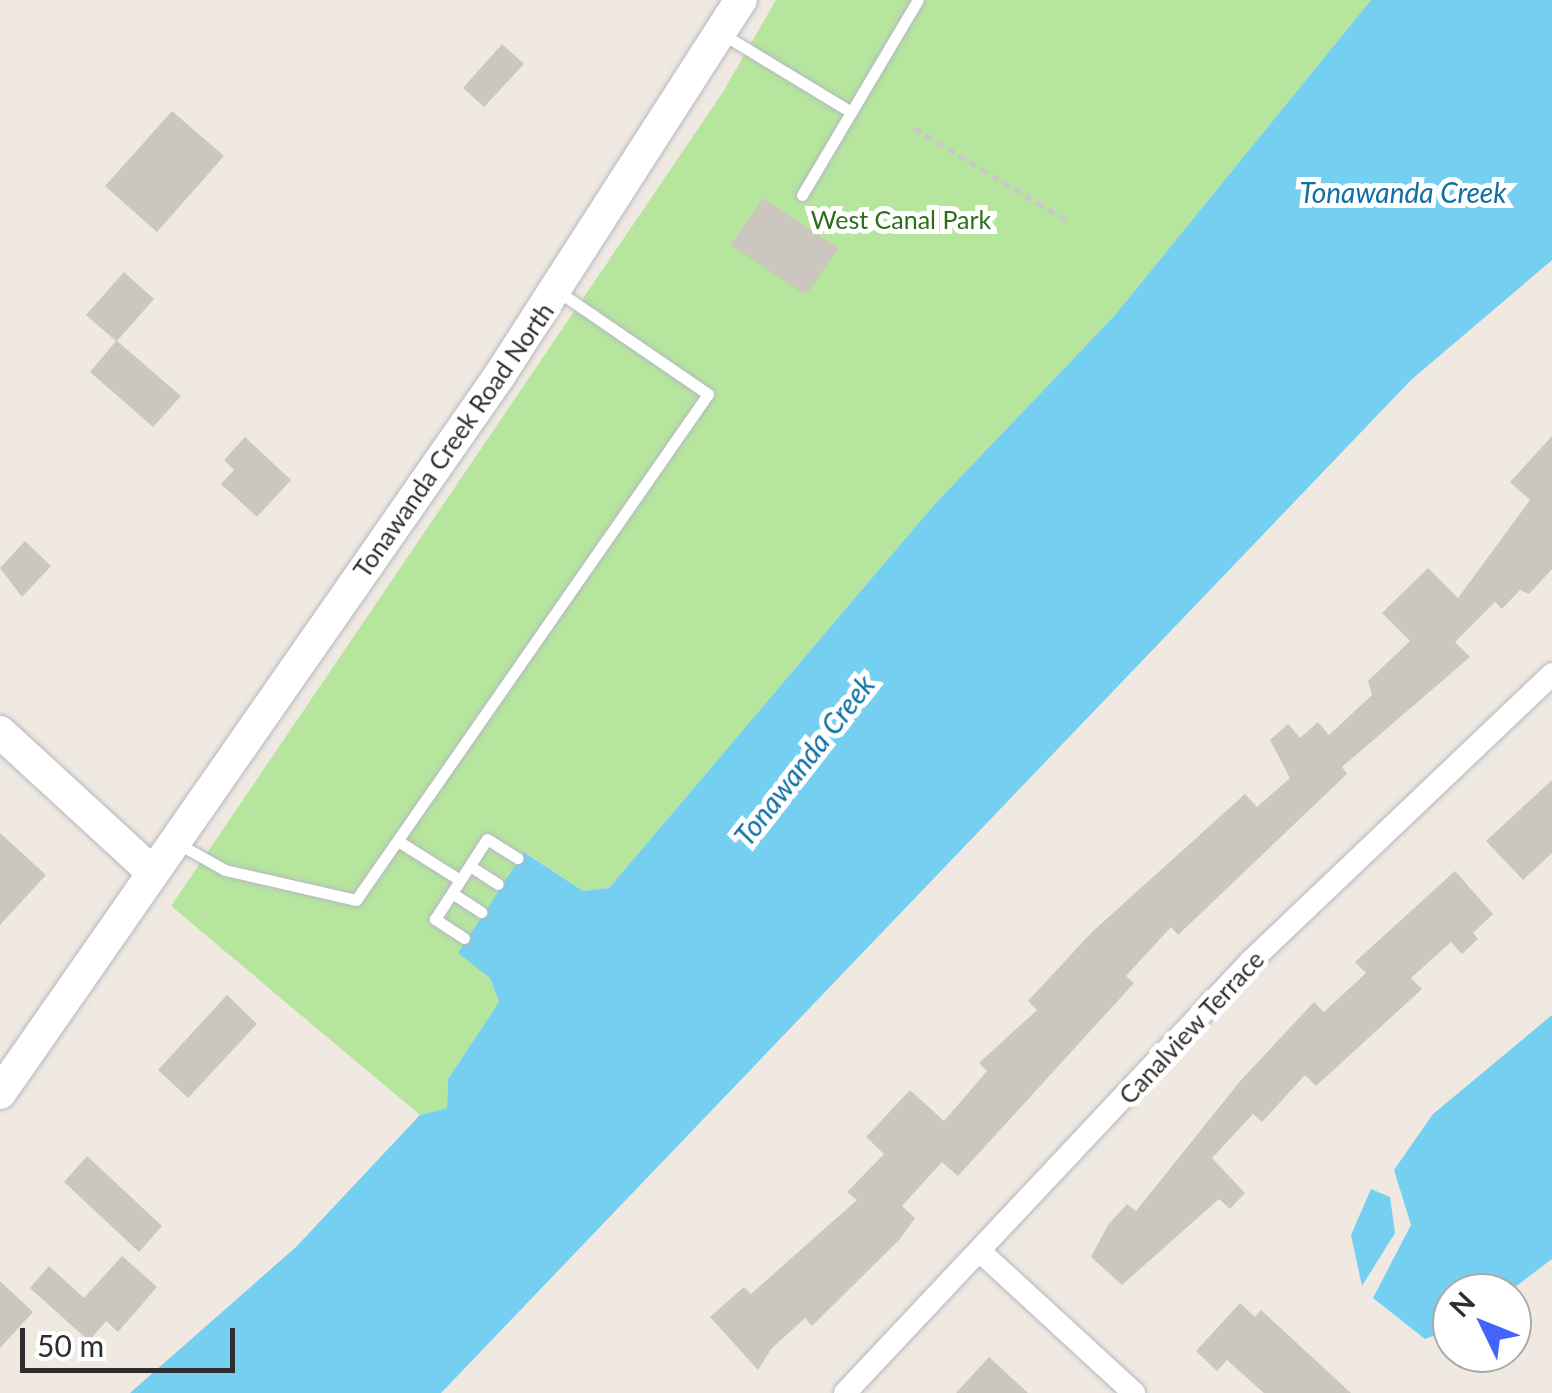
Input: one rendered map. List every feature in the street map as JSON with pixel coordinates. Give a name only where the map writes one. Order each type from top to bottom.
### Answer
[{"type":"street","name":"Tonawanda Creek Road North","points":[[0,1092],[556,290],[741,0]]},
{"type":"street","name":"Canalview Terrace","points":[[845,1393],[984,1255],[1250,960],[1552,674]]},
{"type":"street","points":[[0,732],[152,872]]},
{"type":"street","points":[[984,1255],[1134,1393]]},
{"type":"lane","points":[[802,195],[918,0]]},
{"type":"lane","points":[[720,33],[851,112]]},
{"type":"lane","points":[[174,841],[225,870],[356,900],[708,394],[556,290]]},
{"type":"lane","points":[[464,938],[435,919],[487,839],[517,858]]},
{"type":"lane","points":[[398,841],[460,880]]},
{"type":"lane","points":[[470,866],[498,884]]},
{"type":"lane","points":[[452,893],[481,912]]},
{"type":"path","points":[[914,128],[1068,222]]},
{"type":"green space","name":"West Canal Park","points":[[776,0],[1371,0],[1115,315],[933,506],[609,888],[583,891],[525,852],[490,978],[499,1002],[448,1079],[447,1108],[420,1115],[171,906],[723,92]]},
{"type":"water","name":"Tonawanda Creek","points":[[1371,0],[1552,0],[1552,260],[1411,380],[441,1393],[130,1393],[296,1247],[420,1115],[447,1108],[448,1079],[499,1002],[490,978],[458,953],[524,852],[583,891],[609,888],[933,506],[1115,315]]},
{"type":"water","points":[[1552,1015],[1552,1259],[1532,1274],[1432,1273],[1432,1336],[1425,1339],[1373,1298],[1411,1225],[1394,1170],[1433,1114]]},
{"type":"water","points":[[1371,1189],[1390,1197],[1395,1233],[1362,1286],[1351,1235]]},
{"type":"building","points":[[502,44],[524,64],[484,107],[463,88]]},
{"type":"building","points":[[172,111],[224,156],[157,232],[105,186]]},
{"type":"building","points":[[763,198],[838,248],[806,295],[731,245]]},
{"type":"building","points":[[124,272],[154,299],[117,341],[181,396],[153,427],[90,372],[116,341],[86,315]]},
{"type":"building","points":[[1552,436],[1552,569],[1529,594],[1520,590],[1502,609],[1495,602],[1455,642],[1470,657],[1342,767],[1347,774],[1178,935],[1171,927],[1126,976],[1134,983],[958,1176],[942,1162],[902,1206],[915,1218],[900,1239],[812,1326],[805,1318],[772,1348],[758,1370],[710,1317],[744,1287],[751,1294],[857,1200],[847,1192],[884,1154],[866,1137],[910,1090],[944,1121],[987,1071],[979,1063],[1037,1010],[1028,1001],[1092,932],[1245,794],[1257,807],[1290,778],[1270,740],[1288,724],[1300,738],[1318,722],[1329,735],[1372,695],[1368,681],[1410,641],[1382,613],[1428,568],[1458,598],[1530,500],[1510,482]]},
{"type":"building","points":[[245,437],[291,480],[257,517],[221,484],[234,470],[224,460]]},
{"type":"building","points":[[25,541],[51,566],[22,597],[0,568]]},
{"type":"building","points":[[1552,780],[1552,853],[1523,880],[1486,841]]},
{"type":"building","points":[[0,833],[46,875],[0,925]]},
{"type":"building","points":[[1455,871],[1493,914],[1473,933],[1478,939],[1462,954],[1451,942],[1411,978],[1422,989],[1316,1086],[1305,1075],[1262,1122],[1253,1114],[1212,1158],[1245,1193],[1230,1209],[1219,1199],[1122,1285],[1091,1257],[1108,1225],[1127,1204],[1136,1211],[1241,1080],[1314,1002],[1324,1012],[1366,973],[1355,962]]},
{"type":"building","points":[[227,995],[257,1024],[188,1098],[158,1070]]},
{"type":"building","points":[[87,1156],[162,1226],[139,1252],[64,1182]]},
{"type":"building","points":[[122,1256],[157,1287],[118,1332],[106,1321],[89,1341],[30,1288],[49,1266],[84,1298]]},
{"type":"building","points":[[0,1281],[33,1312],[0,1348]]},
{"type":"building","points":[[1240,1303],[1255,1317],[1261,1310],[1351,1393],[1264,1393],[1227,1360],[1217,1371],[1196,1351]]},
{"type":"building","points":[[989,1357],[1028,1393],[956,1393]]}]
